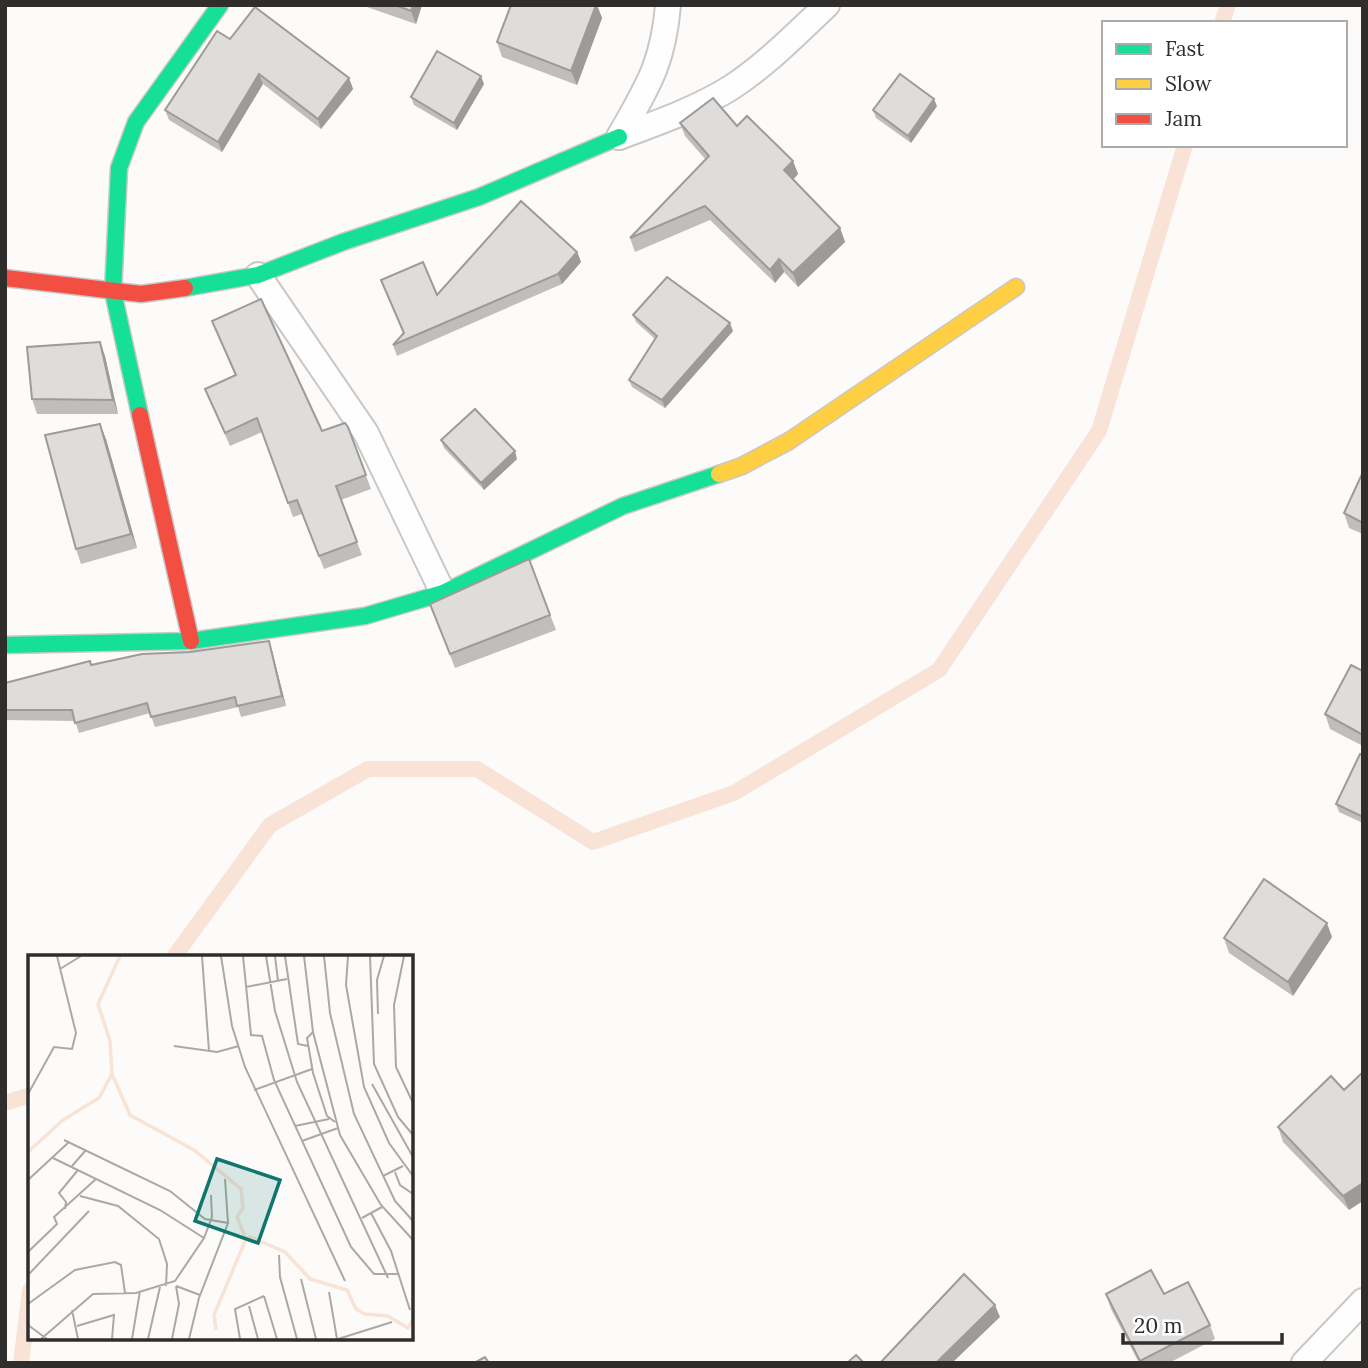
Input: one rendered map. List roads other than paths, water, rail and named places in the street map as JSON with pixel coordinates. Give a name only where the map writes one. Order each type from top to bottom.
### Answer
[{"type":"street","points":[[191,641],[113,292],[119,168],[136,122],[220,5]]},
{"type":"street","points":[[5,278],[141,294],[189,289],[258,275],[343,242],[479,197],[618,137]]},
{"type":"street","points":[[5,645],[191,641],[365,617],[443,593],[623,506],[742,466],[789,441],[1016,287]]},
{"type":"lane","points":[[618,137],[657,69],[665,36],[668,5]]},
{"type":"lane","points":[[618,137],[698,106],[734,86],[779,50],[827,5]]},
{"type":"lane","points":[[258,275],[366,433],[443,593]]},
{"type":"lane","points":[[1304,1363],[1363,1301]]},
{"type":"waterway","points":[[1223,21],[1228,5]]},
{"type":"waterway","points":[[175,955],[270,825],[368,769],[477,769],[593,842],[734,793],[939,670],[1099,431],[1184,147]]},
{"type":"waterway","points":[[5,1103],[28,1096]]},
{"type":"waterway","points":[[21,1363],[28,1306]]}]
